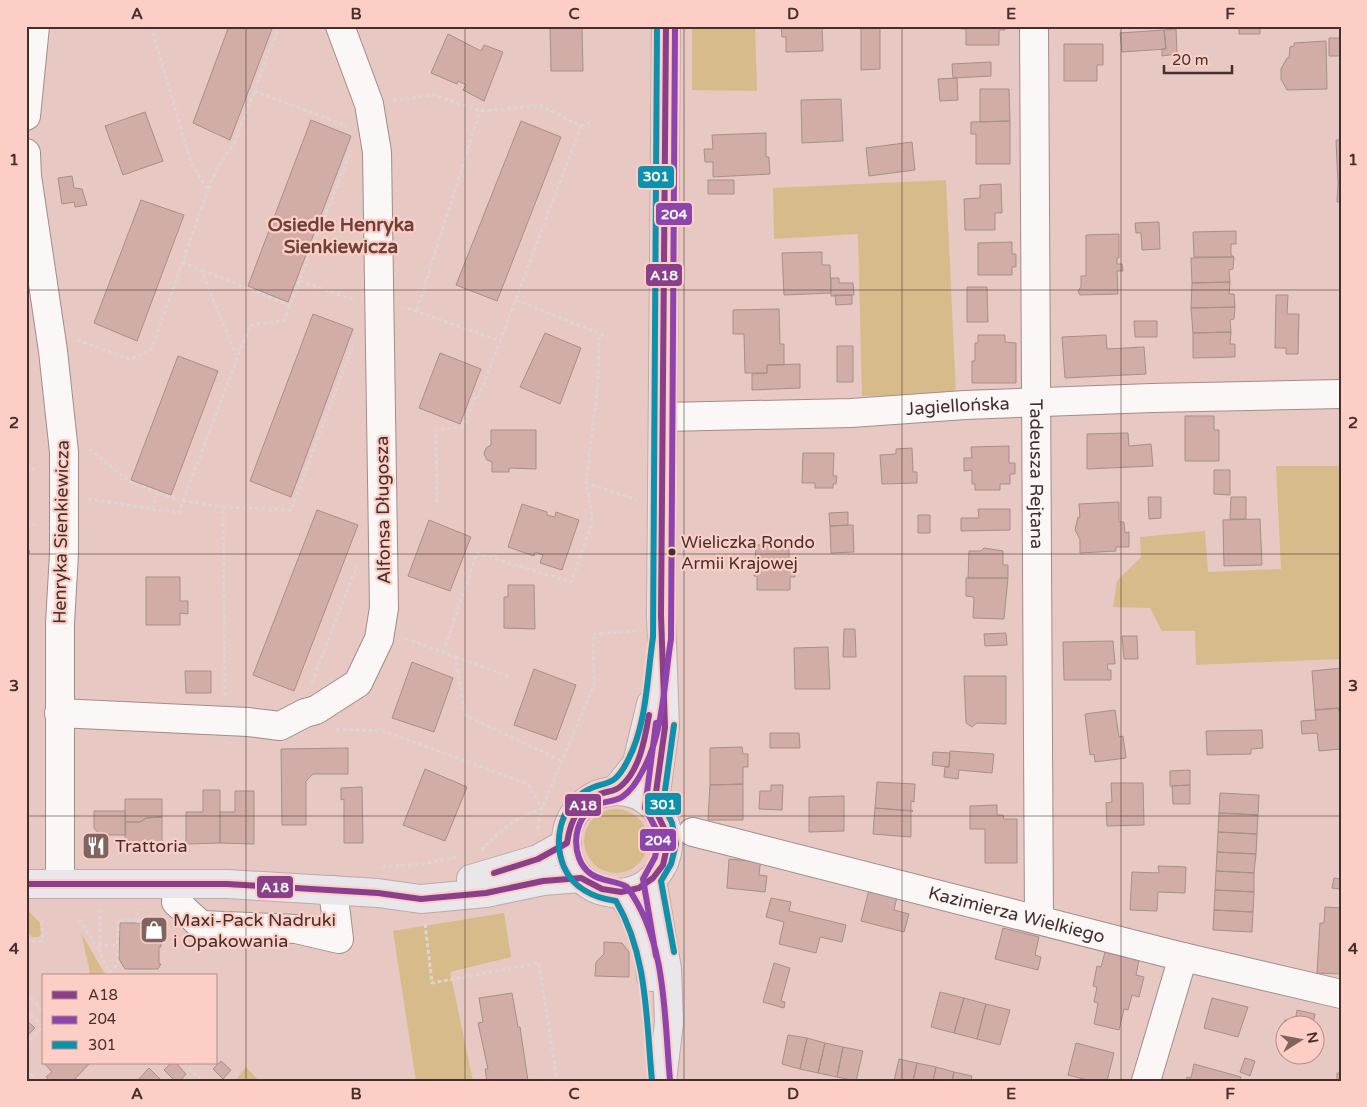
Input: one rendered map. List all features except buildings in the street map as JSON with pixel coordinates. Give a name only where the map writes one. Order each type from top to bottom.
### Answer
[{"type":"main road","points":[[615,791],[637,763],[645,738],[653,634],[664,417],[666,26]]},
{"type":"main road","points":[[653,634],[665,727],[654,807]]},
{"type":"main road","points":[[615,791],[630,792],[643,798],[654,807],[663,820],[668,835],[667,851],[662,866],[652,879],[643,886],[620,892],[606,891],[593,886],[582,878],[574,868],[567,843],[568,830],[580,807],[596,796],[615,791]]},
{"type":"main road","points":[[26,884],[227,884],[333,890],[380,880],[442,885],[487,876],[538,859],[567,843]]},
{"type":"main road","points":[[380,880],[422,899],[456,897],[543,881],[582,878]]},
{"type":"main road","points":[[652,879],[667,969],[669,1022],[662,1081]]},
{"type":"main road","points":[[620,892],[631,907],[645,943],[662,1081]]},
{"type":"street","points":[[26,116],[36,26]]},
{"type":"street","name":"Alfonsa Długosza","points":[[59,713],[225,721],[280,726],[305,712],[316,710],[358,683],[379,638],[384,608],[369,302],[377,152],[367,117],[358,69],[340,26]]},
{"type":"street","name":"Tadeusza Rejtana","points":[[1034,26],[1039,920]]},
{"type":"street","name":"Henryka Sienkiewicza","points":[[26,153],[27,176],[53,351],[63,445],[64,554],[60,623],[59,713],[60,883]]},
{"type":"street","name":"Jagiellońska","points":[[664,417],[851,413],[965,405],[1341,394]]},
{"type":"street","name":"Kazimierza Wielkiego","points":[[694,832],[1183,957],[1341,994]]},
{"type":"street","points":[[168,911],[201,925],[296,929],[338,939],[333,890]]},
{"type":"street","points":[[1146,1081],[1183,957]]},
{"type":"path","points":[[151,26],[192,163],[208,190]]},
{"type":"path","points":[[69,337],[129,360],[142,355],[152,348],[208,190],[218,166],[234,144],[279,26]]},
{"type":"path","points":[[254,91],[348,126],[367,117],[434,95],[480,111],[541,106],[580,126],[590,123]]},
{"type":"path","points":[[417,310],[480,111]]},
{"type":"path","points":[[83,498],[179,513],[250,325],[284,320],[367,117]]},
{"type":"path","points":[[437,503],[436,430],[463,427],[474,398],[478,399],[580,126]]},
{"type":"path","points":[[182,262],[291,306]]},
{"type":"path","points":[[201,270],[237,356]]},
{"type":"path","points":[[300,281],[369,302],[417,310],[500,341]]},
{"type":"path","points":[[516,300],[608,337]]},
{"type":"path","points":[[443,652],[477,554],[571,582],[592,524],[586,483],[598,384],[599,334]]},
{"type":"path","points":[[183,501],[223,507],[291,510],[357,337]]},
{"type":"path","points":[[63,445],[85,446],[130,482],[157,494],[178,500]]},
{"type":"path","points":[[26,466],[35,470]]},
{"type":"path","points":[[586,483],[639,501]]},
{"type":"path","points":[[152,509],[157,494]]},
{"type":"path","points":[[223,507],[225,721]]},
{"type":"path","points":[[26,522],[35,525]]},
{"type":"path","points":[[305,712],[308,695],[360,557]]},
{"type":"path","points":[[381,629],[510,677]]},
{"type":"path","points":[[540,817],[542,808],[594,685],[593,634],[653,634]]},
{"type":"path","points":[[455,657],[465,716],[562,761]]},
{"type":"path","points":[[384,731],[528,784],[542,808]]},
{"type":"path","points":[[478,851],[483,849],[512,822],[542,808]]},
{"type":"path","points":[[380,880],[422,864],[464,856]]},
{"type":"path","points":[[138,902],[138,922]]},
{"type":"path","points":[[79,919],[100,953],[110,974],[117,965],[118,920],[153,922],[168,911]]},
{"type":"path","points":[[100,912],[100,953]]},
{"type":"path","points":[[26,939],[35,942],[42,941],[41,919]]},
{"type":"path","points":[[433,920],[424,920],[432,983],[539,963],[557,1081]]},
{"type":"path","points":[[95,945],[118,945]]},
{"type":"path","points":[[26,994],[42,1009]]},
{"type":"path","points":[[26,1010],[42,1025]]},
{"type":"path","points":[[26,1045],[42,1027]]},
{"type":"path","points":[[185,1064],[202,1081]]},
{"type":"path","points":[[26,1070],[37,1081]]},
{"type":"shaded area","points":[[692,26],[755,26],[757,91],[692,90]]},
{"type":"shaded area","points":[[946,180],[956,394],[862,396],[858,234],[774,239],[773,188]]},
{"type":"shaded area","points":[[1276,466],[1339,466],[1341,659],[1196,665],[1195,631],[1162,631],[1150,608],[1113,607],[1117,581],[1141,557],[1140,537],[1205,531],[1208,572],[1281,569]]},
{"type":"shaded area","points":[[616,809],[628,811],[639,818],[646,829],[648,841],[646,853],[639,864],[628,871],[616,873],[604,871],[593,864],[586,853],[584,841],[586,829],[593,818],[604,811]]},
{"type":"shaded area","points":[[26,908],[40,923],[41,934],[39,937],[32,937],[26,932]]},
{"type":"shaded area","points":[[504,913],[511,957],[450,972],[473,1081],[416,1081],[393,931]]},
{"type":"shaded area","points":[[81,933],[105,974],[88,974],[90,972]]},
{"type":"shaded area","points":[[246,1067],[259,1081],[235,1081]]},
{"type":"transit line","name":"301","points":[[652,1081],[644,988],[640,966],[626,922],[616,901],[585,891],[573,881],[564,867],[559,847],[559,836],[564,816],[576,799],[591,788],[613,780],[628,760],[643,716],[653,637],[657,26]]},
{"type":"transit line","name":"A18","points":[[26,884],[227,884],[378,893],[421,899],[486,893],[543,881],[581,878],[602,889],[621,892],[639,888],[653,878],[663,865],[667,847],[664,828],[654,807],[665,727],[661,615],[666,26]]},
{"type":"transit line","name":"204","points":[[670,1080],[661,980],[657,955],[650,931],[640,908],[627,887],[595,877],[584,867],[579,858],[576,838],[578,828],[588,811],[596,805],[622,797],[634,785],[643,770],[650,755],[659,723],[671,639],[675,26]]},
{"type":"transit line","name":"A18","points":[[494,873],[538,859],[567,843],[573,820],[581,807],[592,798],[619,788],[633,771],[641,753],[649,715]]},
{"type":"transit line","name":"204","points":[[656,723],[645,808],[656,829],[658,843],[655,857],[643,879],[656,956]]},
{"type":"transit line","name":"301","points":[[674,725],[663,805],[672,823],[676,844],[671,864],[661,881],[674,952]]},
{"type":"place","name":"Wieliczka Rondo Armii Krajowej","points":[[672,552]]},
{"type":"place","name":"Trattoria","points":[[96,846]]},
{"type":"place","name":"Maxi-Pack Nadruki i Opakowania","points":[[154,930]]},
{"type":"district","name":"Osiedle Henryka Sienkiewicza","points":[[341,235]]}]
